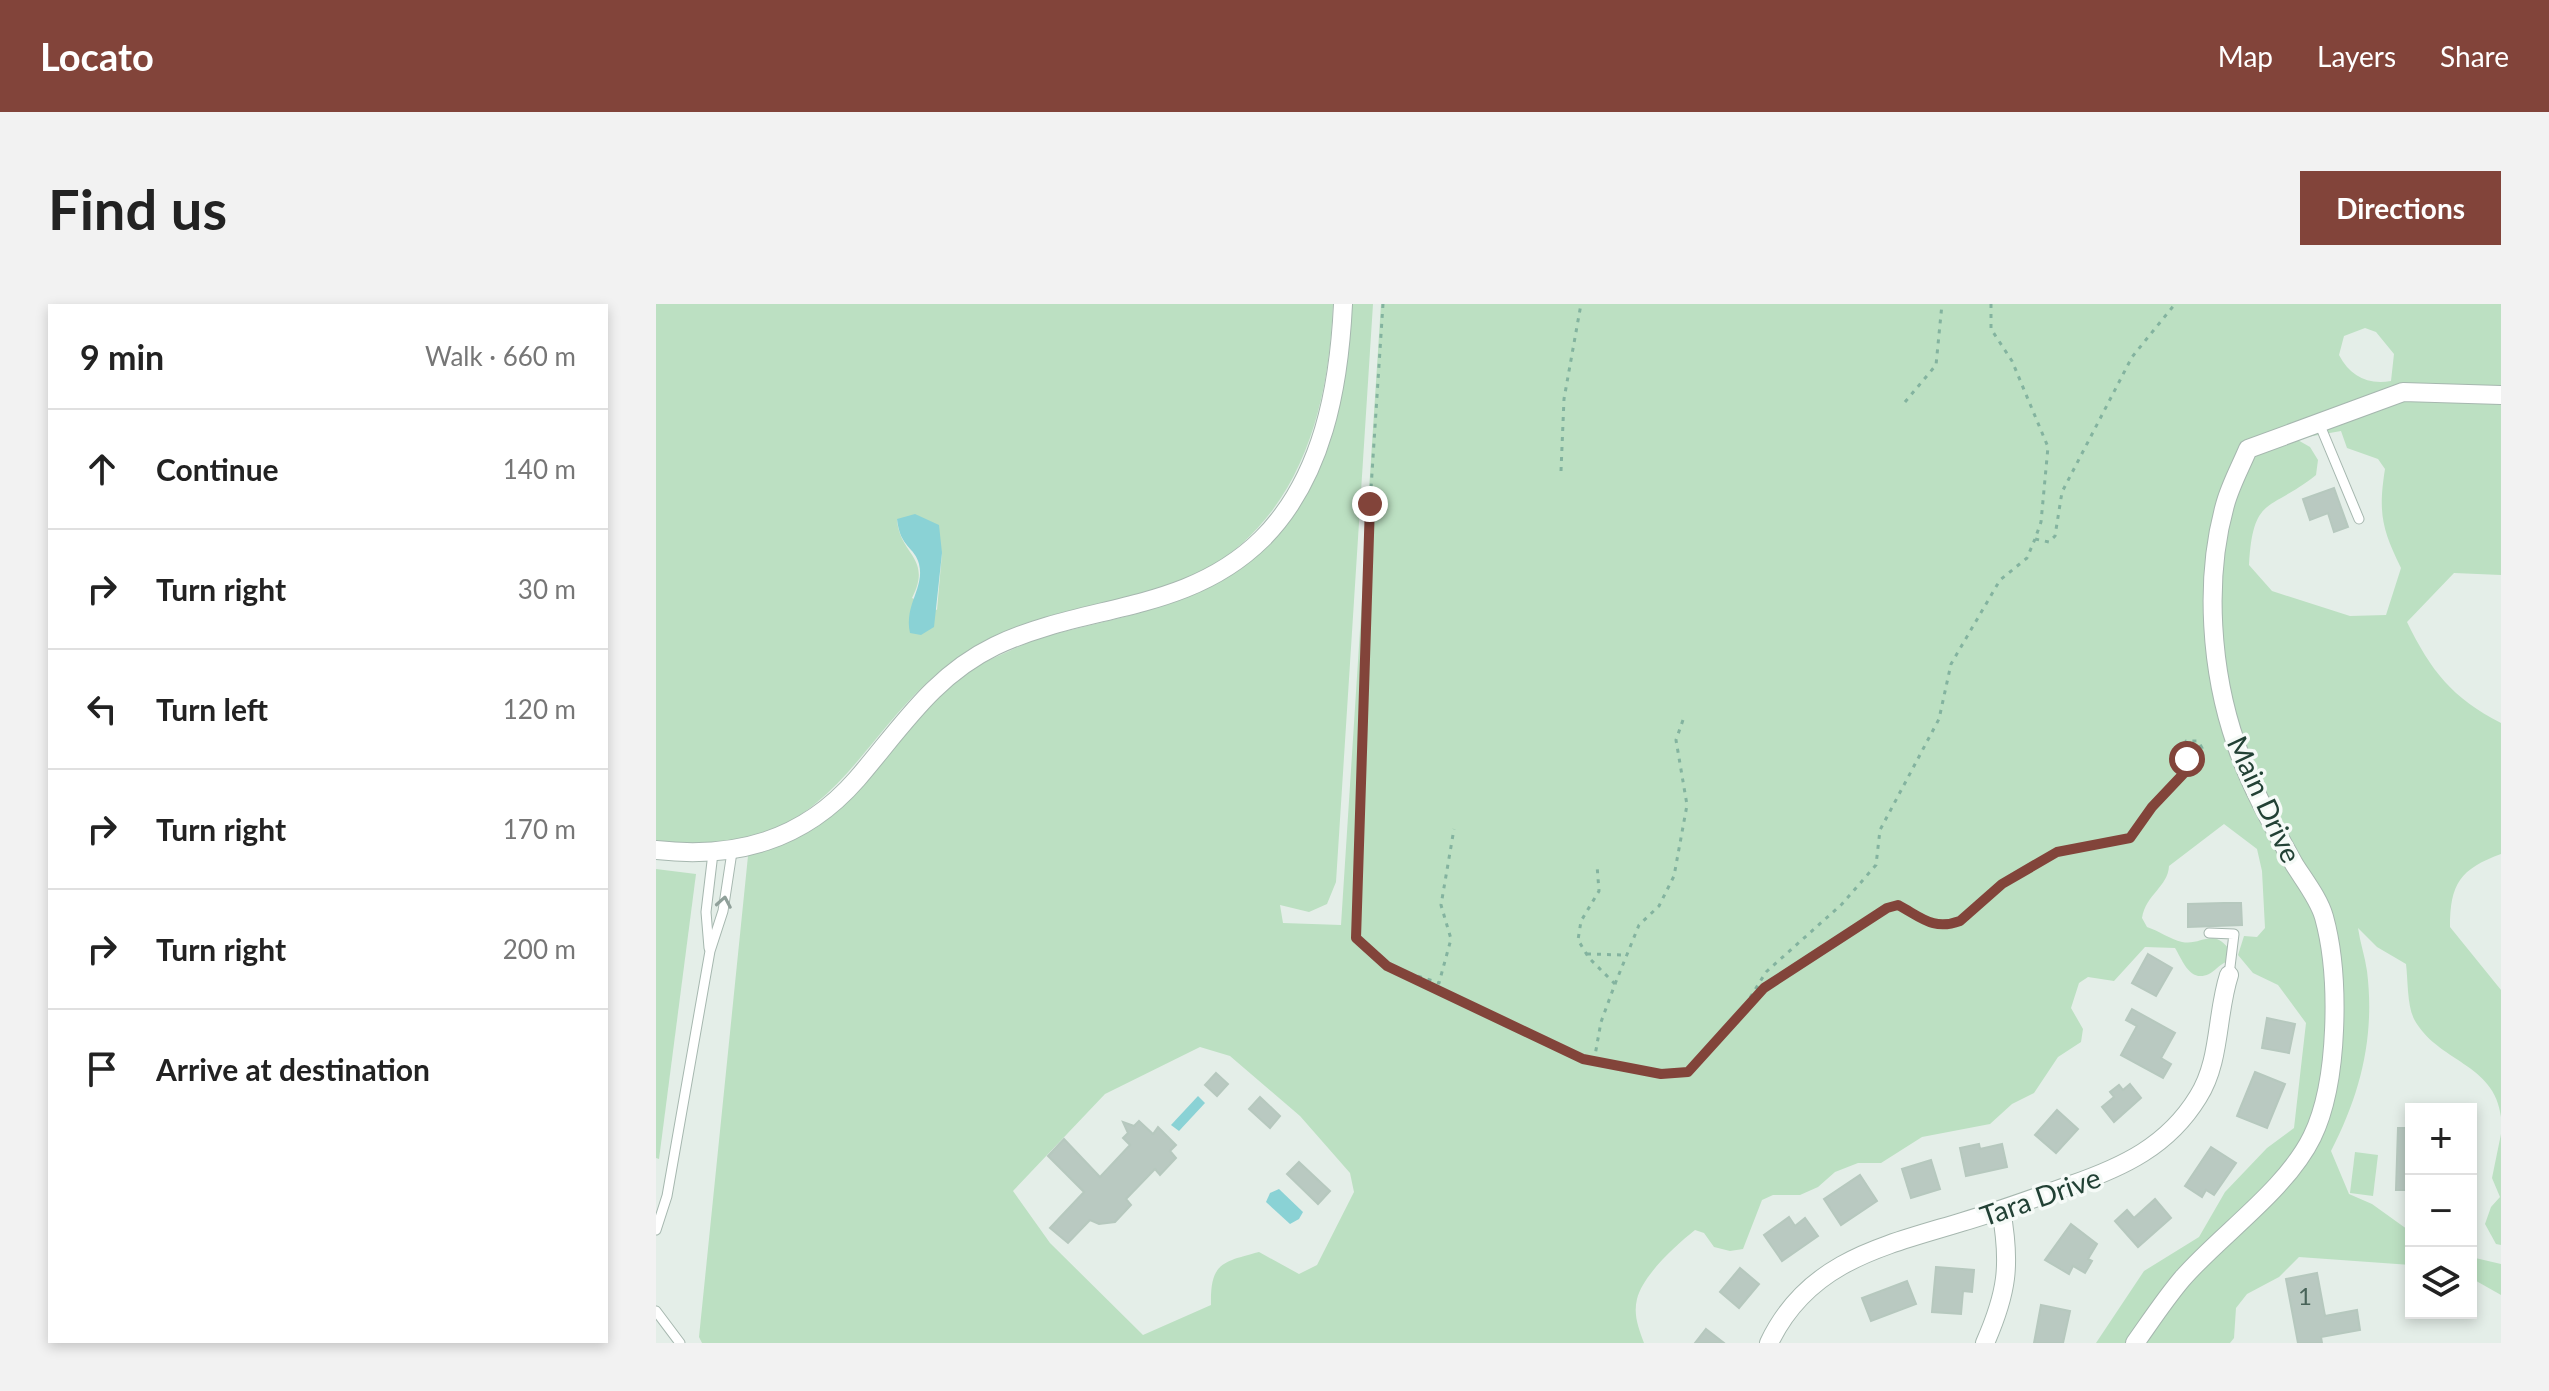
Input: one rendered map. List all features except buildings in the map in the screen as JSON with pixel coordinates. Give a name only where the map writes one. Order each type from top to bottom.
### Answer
[{"type":"street","points":[[656,850],[723,852],[775,839],[829,807],[857,778],[923,697],[975,657],[1036,631],[1179,592],[1209,578],[1262,539],[1308,474],[1322,439],[1337,367],[1343,304]]},
{"type":"street","name":"Main Drive","points":[[2135,1343],[2182,1279],[2247,1216],[2304,1151],[2314,1134],[2335,1053],[2333,989],[2324,915],[2277,833],[2235,744],[2221,683],[2213,619],[2215,553],[2225,504],[2248,449],[2403,392],[2501,395]]},
{"type":"street","name":"Tara Drive","points":[[1769,1343],[1798,1299],[1827,1272],[1861,1252],[2001,1210],[2128,1164],[2177,1125],[2208,1078],[2215,1056],[2219,1009],[2229,975]]},
{"type":"street","points":[[1985,1343],[2002,1300],[2008,1267],[2001,1210]]},
{"type":"lane","points":[[2319,423],[2359,519]]},
{"type":"lane","points":[[710,951],[706,912],[723,852]]},
{"type":"lane","points":[[656,1230],[667,1196],[686,1100],[710,951],[723,911],[723,852]]},
{"type":"lane","points":[[2209,933],[2234,934],[2229,975]]},
{"type":"lane","points":[[656,1311],[680,1343]]},
{"type":"path","points":[[1383,304],[1370,504],[1356,938],[1387,966],[1594,1061],[1661,1074],[1688,1072],[1764,988],[1811,954],[1892,905],[1936,926],[1947,926],[1960,921],[2029,866],[2057,852],[2130,838],[2152,807],[2187,770],[2201,755],[2202,748],[2198,741],[2186,741],[2187,770]]},
{"type":"path","points":[[1561,471],[1564,399],[1581,304]]},
{"type":"path","points":[[1905,402],[1936,365],[1942,304]]},
{"type":"path","points":[[1741,1013],[1766,972],[1842,904],[1876,865],[1880,830],[1939,719],[1951,664],[2000,580],[2027,558],[2041,522],[2048,447],[2012,361],[1991,329],[1991,304]]},
{"type":"path","points":[[2035,539],[2049,542],[2055,536],[2062,492],[2072,472],[2132,357],[2175,304]]},
{"type":"path","points":[[1594,1061],[1601,1022],[1625,955],[1639,925],[1659,906],[1674,876],[1687,805],[1676,740],[1683,720]]},
{"type":"path","points":[[1387,966],[1439,983],[1451,939],[1441,905],[1454,829]]},
{"type":"path","points":[[1597,865],[1599,891],[1581,921],[1578,940],[1615,984]]},
{"type":"path","points":[[1587,954],[1625,955]]},
{"type":"green space","points":[[656,304],[1333,304],[1325,381],[1304,455],[1287,489],[1265,520],[1238,547],[1205,570],[1174,585],[998,640],[959,657],[927,683],[825,795],[796,818],[760,835],[717,845],[656,842]],"holes":[[[897,519],[942,553],[937,610],[912,598],[919,573],[903,541]]]},
{"type":"green space","points":[[1350,304],[1373,304],[1336,882],[1327,904],[1309,912],[1280,905],[1283,923],[1341,925],[1381,304],[2501,304],[2501,575],[2454,573],[2407,622],[2425,655],[2445,682],[2469,704],[2501,723],[2501,854],[2476,866],[2460,880],[2452,900],[2450,927],[2501,990],[2501,1117],[2488,1085],[2436,1045],[2414,1019],[2406,964],[2377,947],[2358,928],[2369,995],[2367,1041],[2358,1086],[2331,1151],[2349,1194],[2372,1204],[2405,1228],[2405,1265],[2299,1257],[2279,1277],[2247,1294],[2236,1308],[2234,1338],[2230,1343],[2096,1343],[2144,1271],[2199,1237],[2225,1192],[2267,1148],[2294,1128],[2306,1023],[2278,985],[2253,973],[2238,955],[2244,936],[2257,937],[2265,928],[2262,871],[2257,849],[2224,824],[2169,866],[2165,880],[2148,903],[2142,918],[2147,927],[2182,942],[2217,939],[2228,948],[2226,962],[2209,974],[2197,976],[2188,969],[2175,948],[2145,947],[2114,981],[2088,977],[2079,983],[2071,1008],[2083,1029],[2081,1042],[2058,1057],[2034,1093],[2012,1104],[1990,1124],[1922,1137],[1881,1163],[1858,1163],[1835,1172],[1818,1187],[1800,1195],[1773,1195],[1762,1200],[1743,1249],[1730,1251],[1714,1247],[1704,1233],[1695,1230],[1661,1261],[1640,1290],[1636,1311],[1644,1343],[702,1343],[699,1337],[748,856],[804,834],[832,813],[924,707],[976,666],[1038,638],[1136,614],[1181,599],[1213,583],[1314,475]],"holes":[[[2365,328],[2376,332],[2394,354],[2391,381],[2374,382],[2360,377],[2348,368],[2339,355],[2344,336]],[[2341,431],[2347,448],[2378,459],[2385,469],[2383,520],[2401,568],[2386,615],[2350,616],[2272,591],[2249,565],[2251,542],[2260,515],[2267,507],[2316,475],[2318,460],[2310,447],[2296,439]],[[1200,1047],[1230,1056],[1300,1116],[1350,1173],[1354,1192],[1317,1265],[1299,1274],[1259,1252],[1227,1262],[1216,1272],[1213,1280],[1211,1305],[1143,1335],[1050,1243],[1013,1191],[1105,1094]]]},
{"type":"green space","points":[[656,869],[696,874],[659,1159],[656,1158]]},
{"type":"green space","points":[[2501,1134],[2501,1245],[2496,1244],[2485,1224],[2491,1207],[2500,1197],[2492,1178]]},
{"type":"green space","points":[[2355,1152],[2378,1155],[2373,1196],[2350,1193]]},
{"type":"green space","points":[[2477,1258],[2501,1264],[2501,1295],[2477,1281]]},
{"type":"water","points":[[915,514],[939,525],[942,553],[934,627],[921,635],[910,633],[909,623],[919,581],[919,564],[901,536],[897,519]]},
{"type":"water","points":[[1198,1096],[1205,1103],[1179,1131],[1171,1125]]},
{"type":"water","points":[[1279,1189],[1303,1212],[1299,1219],[1290,1224],[1266,1202],[1270,1193]]},
{"type":"route","points":[[1370,504],[1356,938],[1387,966],[1583,1059],[1661,1074],[1688,1072],[1764,988],[1811,954],[1892,905],[1898,905],[1936,926],[1947,926],[1960,921],[2002,884],[2057,852],[2130,838],[2152,807],[2187,770],[2187,759]]}]
